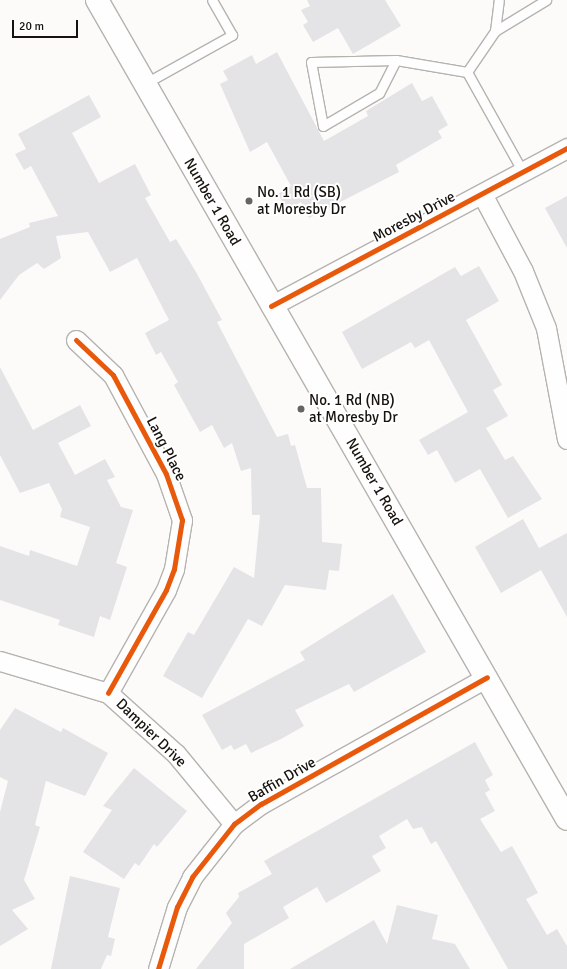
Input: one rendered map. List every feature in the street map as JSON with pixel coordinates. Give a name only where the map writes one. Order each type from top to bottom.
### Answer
[{"type":"main road","name":"Number 1 Road","points":[[97,0],[271,306],[487,677],[567,819]]},
{"type":"street","name":"Moresby Drive","points":[[271,306],[567,148]]},
{"type":"street","points":[[482,194],[523,271],[542,315],[567,439]]},
{"type":"street","name":"Lang Place","points":[[76,340],[112,375],[166,474],[182,520],[174,569],[166,590],[108,692]]},
{"type":"street","name":"Dampier Drive","points":[[0,661],[108,692],[176,754],[234,824]]},
{"type":"street","name":"Baffin Drive","points":[[158,969],[177,907],[192,877],[234,824],[261,804],[487,677]]},
{"type":"lane","points":[[144,84],[232,35],[212,0]]},
{"type":"lane","points":[[495,31],[499,0]]},
{"type":"lane","points":[[467,72],[495,31],[546,0]]},
{"type":"lane","points":[[396,60],[379,93],[323,126],[311,62],[396,60],[467,72]]},
{"type":"lane","points":[[467,72],[523,172]]},
{"type":"building","points":[[307,0],[385,0],[401,26],[353,54],[338,28],[313,42],[303,25],[308,22],[301,10],[310,6]]},
{"type":"building","points":[[277,52],[324,141],[368,116],[366,111],[412,83],[422,101],[432,96],[448,125],[438,131],[442,138],[396,165],[399,172],[309,218],[301,202],[287,210],[278,194],[291,186],[267,142],[250,152],[220,84],[228,80],[223,71],[252,55],[256,64]]},
{"type":"building","points":[[89,95],[101,117],[72,133],[99,183],[135,164],[151,195],[145,198],[170,242],[176,239],[196,272],[222,320],[217,322],[277,437],[288,434],[291,446],[295,445],[307,488],[321,488],[322,542],[342,544],[339,571],[329,570],[326,590],[285,585],[262,626],[248,619],[202,698],[163,676],[188,632],[194,635],[234,567],[254,578],[260,515],[252,515],[251,468],[241,471],[232,443],[224,448],[212,425],[200,432],[174,385],[178,382],[161,352],[156,355],[145,333],[169,320],[137,258],[110,272],[88,232],[56,236],[61,258],[44,269],[37,263],[19,275],[0,300],[0,239],[30,227],[29,223],[58,216],[31,166],[24,170],[15,154],[26,149],[18,134]]},
{"type":"building","points":[[567,196],[567,248],[545,208]]},
{"type":"building","points":[[479,266],[499,301],[466,320],[502,385],[493,390],[508,416],[486,428],[505,460],[513,456],[542,499],[508,518],[480,469],[455,483],[437,450],[428,455],[419,440],[468,412],[429,340],[415,348],[411,342],[362,369],[342,332],[455,267],[461,276]]},
{"type":"building","points":[[0,367],[33,430],[80,405],[91,426],[58,443],[75,475],[105,459],[115,477],[107,480],[121,507],[133,510],[116,563],[127,567],[110,620],[100,616],[94,637],[58,625],[60,620],[0,600],[0,546],[29,556],[30,550],[77,566],[90,527],[60,517],[62,509],[49,483],[20,493],[0,455]]},
{"type":"building","points":[[523,519],[539,548],[567,533],[567,617],[541,570],[501,593],[475,547]]},
{"type":"building","points":[[393,594],[426,652],[354,692],[349,684],[295,710],[304,726],[281,739],[251,753],[246,744],[234,750],[231,745],[222,750],[202,715],[305,660],[300,652]]},
{"type":"building","points":[[15,708],[61,732],[63,728],[108,753],[85,796],[46,781],[35,825],[40,827],[24,880],[35,899],[12,910],[28,929],[0,946],[0,812],[8,781],[0,777],[0,730]]},
{"type":"building","points":[[475,742],[493,775],[485,780],[490,790],[485,793],[495,811],[480,819],[501,852],[512,846],[538,893],[526,899],[547,935],[557,929],[567,946],[567,969],[508,969],[436,841],[431,844],[422,827],[413,829],[407,819],[379,836],[386,848],[372,856],[381,871],[326,903],[317,887],[283,907],[289,918],[244,944],[244,969],[196,969],[232,923],[226,913],[239,897],[238,893],[272,874],[264,861]]},
{"type":"building","points":[[134,768],[187,811],[157,847],[154,844],[139,866],[135,863],[124,879],[83,852],[112,810],[103,806]]},
{"type":"building","points":[[70,876],[120,888],[108,937],[115,939],[111,956],[107,955],[101,969],[51,969]]},
{"type":"building","points":[[397,905],[438,915],[432,939],[455,944],[470,969],[290,969],[374,920],[387,944]]},
{"type":"cycle path","points":[[271,306],[567,148]]},
{"type":"cycle path","points":[[76,340],[113,375],[166,474],[182,520],[174,569],[166,590],[108,693]]},
{"type":"cycle path","points":[[158,969],[177,907],[192,877],[234,824],[261,804],[487,677]]},
{"type":"place","name":"No. 1 Rd (SB) at Moresby Dr","points":[[249,201]]},
{"type":"place","name":"No. 1 Rd (NB) at Moresby Dr","points":[[301,409]]}]
